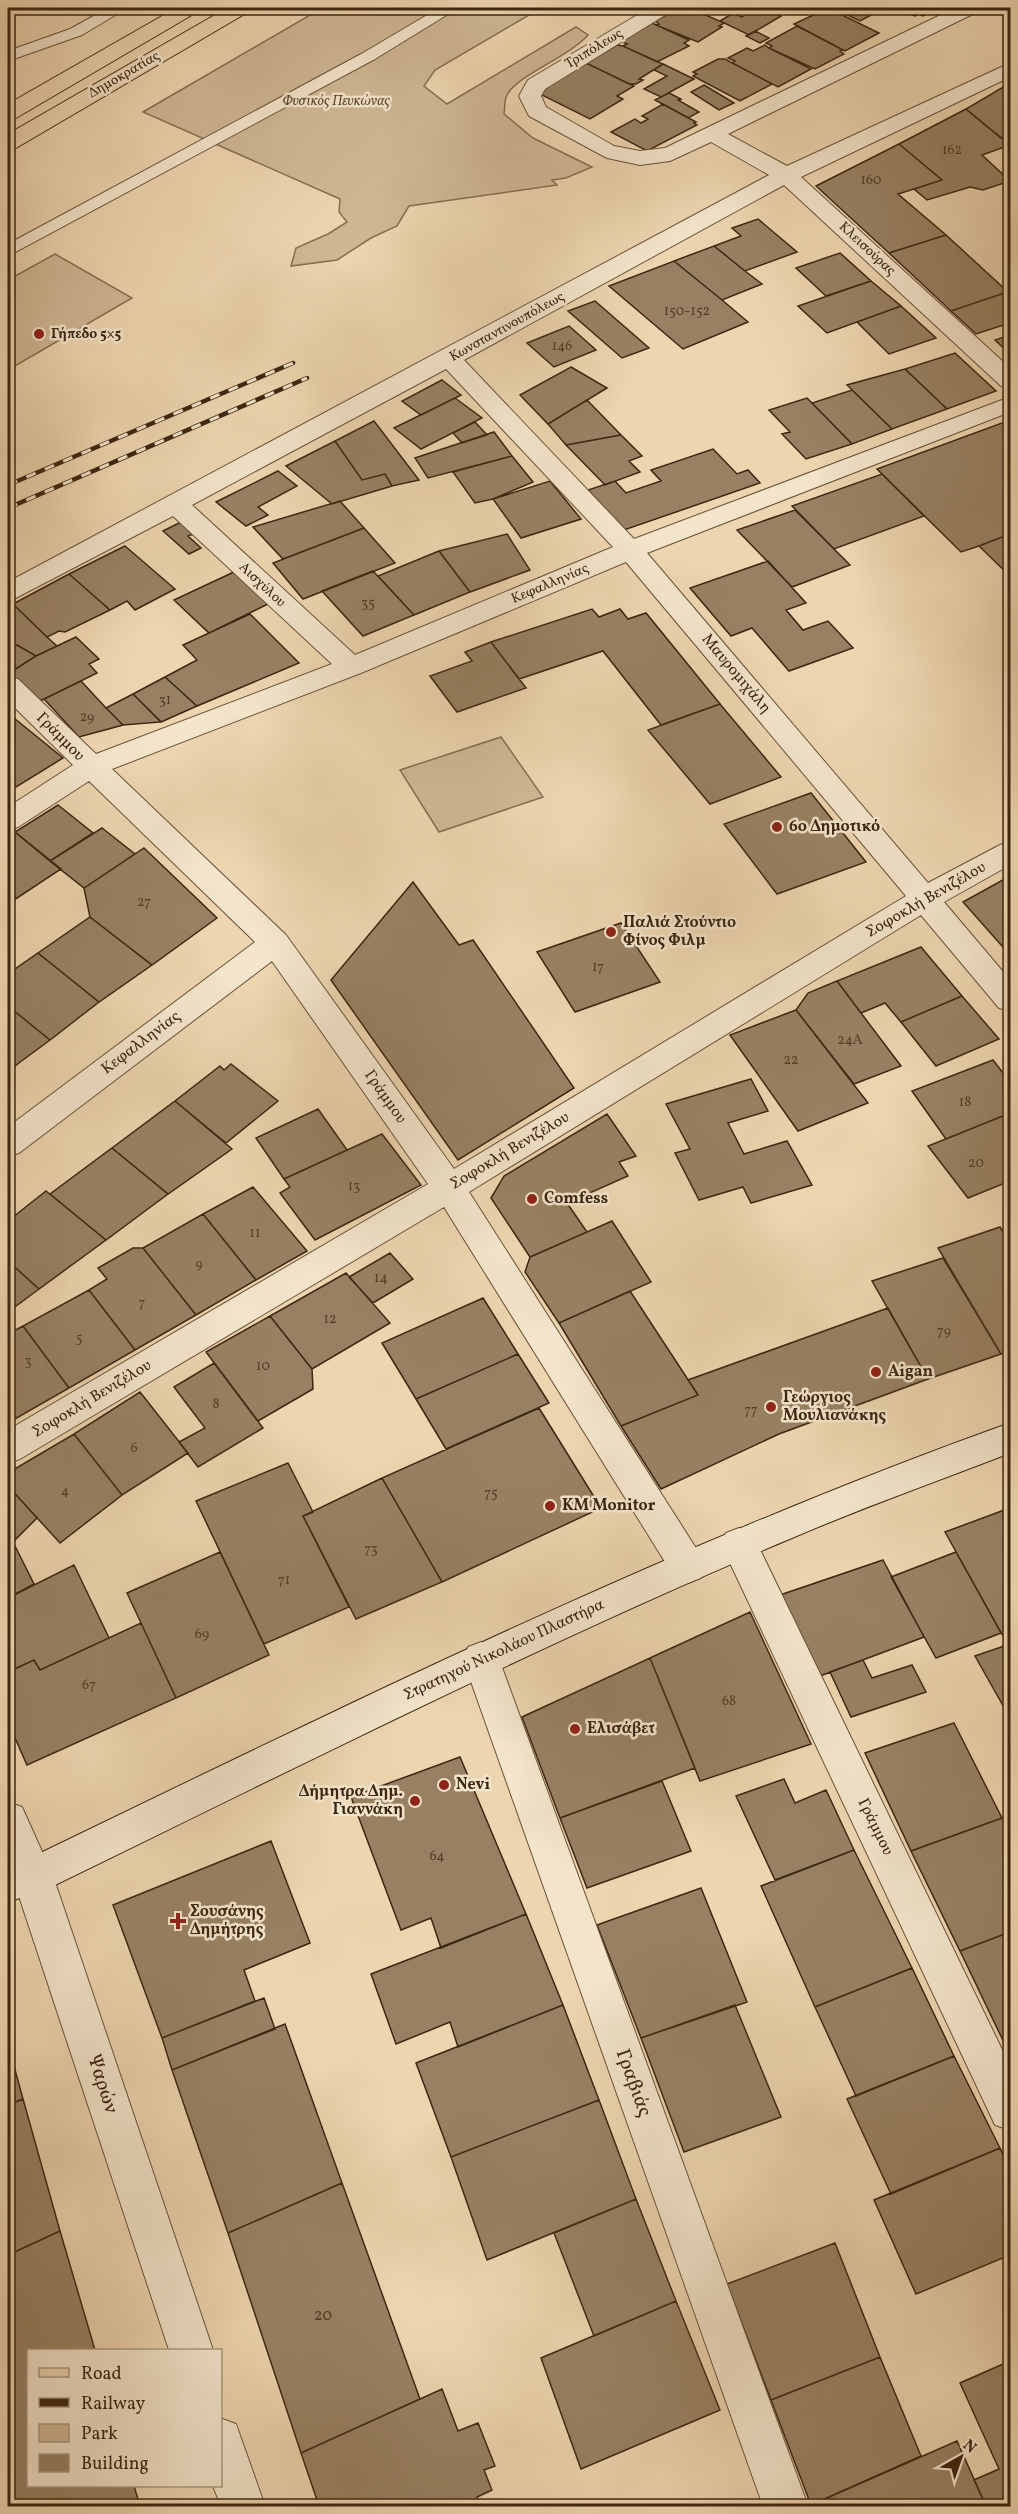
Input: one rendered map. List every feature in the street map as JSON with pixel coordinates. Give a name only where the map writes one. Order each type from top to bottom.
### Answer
[{"type":"main road","name":"Δημοκρατίας","points":[[8,113],[190,8]]},
{"type":"main road","name":"Δημοκρατίας","points":[[8,143],[241,8]]},
{"type":"street","name":"Τριπόλεως","points":[[663,8],[536,85],[530,96],[537,111],[607,151],[640,158],[669,154],[712,134]]},
{"type":"street","points":[[712,134],[970,8]]},
{"type":"street","name":"Κωνσταντινουπόλεως","points":[[8,593],[786,175],[1011,69]]},
{"type":"street","name":"Κλεισούρας","points":[[712,134],[786,175],[1011,381]]},
{"type":"street","name":"Μαυρομιχάλη","points":[[449,358],[630,550],[1011,1000]]},
{"type":"street","name":"Κεφαλληνίας","points":[[8,820],[90,767],[351,667],[630,550],[1011,404]]},
{"type":"street","name":"Αισχύλου","points":[[174,503],[351,667]]},
{"type":"street","name":"Γράμμου","points":[[8,686],[275,943],[449,1188],[688,1567]]},
{"type":"street","name":"Σοφοκλή Βενιζέλου","points":[[8,1448],[449,1188],[926,898],[1011,852]]},
{"type":"street","name":"Κεφαλληνίας","points":[[8,1144],[275,943]]},
{"type":"street","name":"Στρατηγού Νικολάου Πλαστήρα","points":[[20,1879],[481,1659],[739,1544],[890,1482],[1008,1445]]},
{"type":"street","name":"Γράμμου","points":[[739,1544],[1011,2110]]},
{"type":"street","name":"Γραβιάς","points":[[481,1659],[786,2506]]},
{"type":"street","name":"Ψαρών","points":[[8,1820],[20,1879],[191,2349]]},
{"type":"street","points":[[222,2446],[243,2506]]},
{"type":"lane","points":[[8,56],[76,32],[119,8]]},
{"type":"lane","points":[[8,251],[369,56],[450,8]]},
{"type":"green space","name":"Φυσικός Πευκώνας","points":[[322,8],[541,8],[435,70],[424,86],[447,104],[576,27],[588,35],[569,51],[521,80],[506,97],[504,114],[533,138],[592,167],[566,178],[552,180],[557,185],[409,206],[397,226],[371,238],[337,260],[291,266],[296,248],[328,234],[347,222],[339,212],[340,199],[143,112]]},
{"type":"green space","name":"Γήπεδο 5×5","points":[[55,254],[132,298],[8,370],[8,280]]},
{"type":"green space","points":[[501,737],[543,797],[439,832],[400,770]]},
{"type":"building","points":[[679,8],[690,8],[724,23],[719,26],[722,27],[698,42],[656,25],[659,24],[655,21]]},
{"type":"building","points":[[727,8],[762,8],[781,16],[749,35],[720,21],[733,13],[742,17],[745,15]]},
{"type":"building","points":[[828,8],[879,33],[845,51],[794,24]]},
{"type":"building","points":[[833,8],[860,8],[873,14],[860,21]]},
{"type":"building","points":[[896,8],[938,8],[923,16],[919,14],[915,16]]},
{"type":"building","points":[[652,23],[689,40],[684,43],[689,46],[657,62],[623,46],[627,44],[621,41]]},
{"type":"building","points":[[797,26],[843,50],[840,51],[844,54],[815,69],[769,48],[772,46],[766,43]]},
{"type":"building","points":[[755,31],[769,38],[760,43],[746,36]]},
{"type":"building","points":[[617,45],[663,64],[639,79],[643,80],[636,84],[629,84],[586,63]]},
{"type":"building","points":[[765,45],[811,69],[778,87],[732,63],[735,61],[728,58],[747,48],[753,51]]},
{"type":"building","points":[[718,59],[725,59],[772,84],[740,101],[693,76],[697,74],[693,72]]},
{"type":"building","points":[[586,63],[634,86],[617,96],[623,99],[590,119],[536,92]]},
{"type":"building","points":[[663,64],[694,79],[661,97],[644,89],[667,76],[654,70]]},
{"type":"building","points":[[1010,83],[1010,132],[1001,138],[966,109]]},
{"type":"building","points":[[704,85],[734,103],[719,110],[691,92]]},
{"type":"building","points":[[669,93],[699,112],[688,118],[655,100]]},
{"type":"building","points":[[663,104],[696,122],[694,123],[697,125],[647,151],[611,132],[635,119],[641,123],[648,119],[642,116]]},
{"type":"building","points":[[966,109],[1010,145],[982,155],[1010,181],[983,190],[970,187],[927,200],[914,189],[942,180],[899,144]]},
{"type":"building","points":[[899,144],[942,180],[898,194],[946,235],[889,253],[816,186]]},
{"type":"building","points":[[758,219],[797,252],[745,271],[714,246],[741,236],[732,228]]},
{"type":"building","points":[[946,235],[1008,292],[951,311],[889,253]]},
{"type":"building","points":[[714,246],[762,284],[722,300],[674,261]]},
{"type":"building","points":[[840,253],[871,281],[826,296],[796,268]]},
{"type":"building","points":[[674,261],[748,322],[683,349],[609,286]]},
{"type":"building","points":[[871,281],[901,306],[827,333],[798,306]]},
{"type":"building","points":[[1010,291],[1010,323],[976,334],[951,311]]},
{"type":"building","points":[[595,301],[649,348],[622,358],[568,311]]},
{"type":"building","points":[[901,306],[936,338],[889,354],[857,322]]},
{"type":"building","points":[[569,326],[596,350],[554,367],[527,343]]},
{"type":"building","points":[[1010,335],[1010,354],[995,340]]},
{"type":"building","points":[[955,353],[996,391],[947,409],[905,369]]},
{"type":"building","points":[[571,367],[607,388],[548,424],[520,395]]},
{"type":"building","points":[[905,369],[947,409],[892,429],[847,385]]},
{"type":"building","points":[[442,380],[461,395],[421,415],[402,401]]},
{"type":"building","points":[[852,390],[892,429],[852,444],[812,403]]},
{"type":"building","points":[[455,398],[482,418],[421,449],[394,428]]},
{"type":"building","points":[[807,398],[852,444],[806,459],[782,434],[790,432],[769,410]]},
{"type":"building","points":[[587,400],[621,435],[566,445],[548,424]]},
{"type":"building","points":[[1010,420],[1010,534],[979,546],[961,552],[877,469]]},
{"type":"building","points":[[374,421],[419,480],[392,486],[385,474],[362,480],[335,441]]},
{"type":"building","points":[[475,422],[487,435],[462,443],[453,433]]},
{"type":"building","points":[[494,432],[512,456],[428,478],[415,458]]},
{"type":"building","points":[[621,435],[642,456],[629,461],[640,472],[605,485],[566,445]]},
{"type":"building","points":[[335,441],[362,480],[385,474],[392,486],[332,504],[286,466]]},
{"type":"building","points":[[713,449],[737,474],[748,470],[760,483],[624,530],[588,490],[615,481],[626,493],[661,481],[651,470]]},
{"type":"building","points":[[512,456],[533,482],[493,499],[475,503],[453,472]]},
{"type":"building","points":[[278,471],[297,486],[258,507],[268,515],[246,526],[216,502]]},
{"type":"building","points":[[882,474],[924,516],[834,549],[792,506]]},
{"type":"building","points":[[550,481],[581,519],[521,538],[493,499]]},
{"type":"building","points":[[340,501],[364,528],[283,559],[253,527]]},
{"type":"building","points":[[795,510],[850,565],[792,587],[737,530]]},
{"type":"building","points":[[183,521],[196,533],[188,536],[201,548],[189,554],[163,531]]},
{"type":"building","points":[[364,528],[395,563],[303,599],[273,563]]},
{"type":"building","points":[[507,534],[530,570],[470,592],[439,551]]},
{"type":"building","points":[[1010,534],[1010,576],[979,546]]},
{"type":"building","points":[[125,546],[175,589],[135,610],[127,601],[110,610],[69,574]]},
{"type":"building","points":[[439,551],[470,592],[414,615],[378,576]]},
{"type":"building","points":[[768,561],[806,603],[786,610],[803,630],[828,621],[853,648],[789,671],[752,628],[731,636],[690,588]]},
{"type":"building","points":[[236,571],[270,603],[209,633],[174,600]]},
{"type":"building","points":[[373,571],[414,615],[363,636],[322,591]]},
{"type":"building","points":[[69,574],[110,610],[65,632],[59,631],[47,637],[13,604]]},
{"type":"building","points":[[13,604],[57,646],[36,656],[17,645],[8,651],[8,607]]},
{"type":"building","points":[[592,609],[599,617],[620,609],[628,619],[646,613],[720,704],[661,725],[603,651],[519,679],[491,642]]},
{"type":"building","points":[[250,614],[299,663],[197,706],[165,677],[197,660],[183,645]]},
{"type":"building","points":[[76,637],[99,659],[89,664],[97,673],[38,702],[8,670],[14,670],[36,656]]},
{"type":"building","points":[[491,642],[526,688],[457,712],[430,676],[472,661],[465,652]]},
{"type":"building","points":[[17,645],[36,656],[14,670],[8,666],[8,651]]},
{"type":"building","points":[[165,677],[197,706],[161,722],[133,694]]},
{"type":"building","points":[[81,681],[123,725],[79,737],[44,699]]},
{"type":"building","points":[[133,694],[161,722],[123,725],[106,708]]},
{"type":"building","points":[[720,704],[781,777],[710,804],[648,730]]},
{"type":"building","points":[[8,715],[63,758],[8,792]]},
{"type":"building","points":[[811,793],[866,862],[777,894],[724,824]]},
{"type":"building","points":[[58,805],[93,833],[50,861],[15,832]]},
{"type":"building","points":[[102,828],[135,854],[84,888],[50,861]]},
{"type":"building","points":[[15,832],[61,869],[8,904],[8,837]]},
{"type":"building","points":[[144,848],[217,918],[152,965],[90,917],[84,888]]},
{"type":"building","points":[[1010,876],[1010,955],[963,902]]},
{"type":"building","points":[[413,882],[459,945],[473,940],[574,1088],[458,1160],[331,980]]},
{"type":"building","points":[[90,917],[152,965],[99,1002],[38,953]]},
{"type":"building","points":[[621,923],[660,982],[575,1012],[537,952]]},
{"type":"building","points":[[921,947],[962,996],[901,1022],[885,1003],[861,1013],[837,981]]},
{"type":"building","points":[[38,953],[99,1002],[50,1040],[8,1006],[8,974]]},
{"type":"building","points":[[837,981],[901,1066],[854,1084],[796,1010],[808,993]]},
{"type":"building","points":[[962,996],[999,1039],[936,1066],[901,1022]]},
{"type":"building","points":[[8,1006],[50,1040],[8,1071]]},
{"type":"building","points":[[796,1010],[868,1103],[798,1131],[730,1035]]},
{"type":"building","points":[[993,1060],[1010,1082],[1010,1113],[946,1139],[912,1091]]},
{"type":"building","points":[[231,1064],[278,1101],[226,1143],[175,1101],[220,1066],[224,1070]]},
{"type":"building","points":[[751,1079],[768,1111],[728,1123],[744,1154],[787,1141],[812,1185],[751,1203],[743,1187],[699,1200],[675,1153],[690,1149],[666,1104]]},
{"type":"building","points":[[175,1101],[232,1149],[168,1194],[112,1148]]},
{"type":"building","points":[[318,1109],[347,1150],[284,1179],[256,1138]]},
{"type":"building","points":[[607,1114],[636,1156],[619,1162],[628,1176],[567,1203],[587,1232],[530,1257],[491,1198],[504,1176]]},
{"type":"building","points":[[1008,1114],[1010,1117],[1010,1181],[968,1198],[928,1146]]},
{"type":"building","points":[[382,1134],[421,1185],[315,1240],[280,1193],[290,1187],[284,1179]]},
{"type":"building","points":[[112,1148],[168,1194],[106,1240],[50,1194]]},
{"type":"building","points":[[253,1187],[307,1251],[256,1280],[203,1214]]},
{"type":"building","points":[[46,1191],[106,1240],[39,1289],[8,1261],[8,1221]]},
{"type":"building","points":[[203,1214],[256,1280],[196,1315],[143,1248]]},
{"type":"building","points":[[612,1221],[651,1282],[559,1323],[525,1272],[530,1257]]},
{"type":"building","points":[[1000,1227],[1010,1242],[1010,1351],[1001,1354],[938,1248]]},
{"type":"building","points":[[133,1248],[143,1248],[196,1315],[135,1350],[89,1290],[107,1279],[98,1268]]},
{"type":"building","points":[[390,1253],[413,1279],[373,1303],[349,1277]]},
{"type":"building","points":[[943,1258],[1001,1354],[928,1379],[872,1281]]},
{"type":"building","points":[[8,1261],[39,1289],[8,1312]]},
{"type":"building","points":[[346,1273],[390,1323],[312,1369],[270,1316]]},
{"type":"building","points":[[89,1290],[135,1350],[69,1388],[23,1326]]},
{"type":"building","points":[[630,1291],[698,1395],[621,1426],[559,1323]]},
{"type":"building","points":[[483,1298],[518,1354],[416,1399],[382,1343]]},
{"type":"building","points":[[888,1308],[928,1379],[779,1434],[661,1489],[621,1426],[698,1395],[688,1380]]},
{"type":"building","points":[[270,1316],[312,1369],[313,1389],[258,1421],[206,1352]]},
{"type":"building","points":[[23,1326],[69,1388],[8,1423],[8,1334]]},
{"type":"building","points":[[518,1354],[549,1403],[446,1449],[416,1399]]},
{"type":"building","points":[[214,1363],[263,1428],[198,1467],[179,1442],[205,1428],[174,1387]]},
{"type":"building","points":[[140,1392],[188,1453],[122,1495],[74,1434]]},
{"type":"building","points":[[539,1408],[601,1508],[442,1582],[382,1478]]},
{"type":"building","points":[[74,1434],[122,1495],[60,1543],[8,1486],[8,1473]]},
{"type":"building","points":[[288,1463],[313,1512],[303,1516],[349,1607],[264,1644],[196,1501]]},
{"type":"building","points":[[382,1478],[442,1582],[356,1619],[303,1516]]},
{"type":"building","points":[[8,1486],[37,1518],[13,1542],[34,1584],[8,1598]]},
{"type":"building","points":[[1007,1509],[1010,1514],[1010,1644],[1008,1645],[945,1532]]},
{"type":"building","points":[[220,1552],[269,1655],[176,1698],[127,1593]]},
{"type":"building","points":[[956,1552],[1001,1633],[936,1658],[891,1577]]},
{"type":"building","points":[[883,1560],[924,1637],[820,1676],[780,1595]]},
{"type":"building","points":[[74,1565],[109,1638],[40,1670],[34,1660],[8,1672],[8,1598]]},
{"type":"building","points":[[750,1612],[811,1744],[700,1781],[650,1658]]},
{"type":"building","points":[[141,1623],[176,1698],[27,1765],[8,1722],[8,1672],[34,1660],[40,1670]]},
{"type":"building","points":[[1010,1644],[1010,1718],[975,1656]]},
{"type":"building","points":[[650,1658],[695,1768],[560,1818],[522,1717]]},
{"type":"building","points":[[863,1660],[872,1678],[912,1665],[926,1692],[851,1717],[830,1672]]},
{"type":"building","points":[[954,1723],[1002,1818],[911,1851],[865,1753]]},
{"type":"building","points":[[460,1757],[526,1914],[441,1948],[431,1918],[401,1930],[351,1797]]},
{"type":"building","points":[[784,1779],[795,1803],[826,1790],[854,1850],[775,1880],[736,1796]]},
{"type":"building","points":[[662,1781],[691,1851],[587,1888],[560,1818]]},
{"type":"building","points":[[1002,1818],[1010,1834],[1010,1932],[960,1951],[911,1851]]},
{"type":"building","points":[[271,1841],[310,1943],[244,1970],[255,2001],[162,2038],[113,1905]]},
{"type":"building","points":[[854,1850],[912,1968],[815,2007],[761,1886]]},
{"type":"building","points":[[701,1888],[747,2002],[641,2038],[597,1925]]},
{"type":"building","points":[[526,1914],[563,2005],[458,2047],[450,2022],[396,2044],[371,1974]]},
{"type":"building","points":[[1010,1932],[1010,2055],[960,1951]]},
{"type":"building","points":[[912,1968],[954,2056],[856,2096],[815,2007]]},
{"type":"building","points":[[264,1998],[275,2029],[172,2070],[162,2038]]},
{"type":"building","points":[[563,2005],[599,2100],[451,2157],[416,2063]]},
{"type":"building","points":[[735,2005],[781,2117],[684,2152],[641,2038]]},
{"type":"building","points":[[285,2024],[342,2183],[228,2233],[172,2070]]},
{"type":"building","points":[[8,2044],[23,2099],[8,2105]]},
{"type":"building","points":[[954,2056],[1000,2148],[891,2194],[847,2099]]},
{"type":"building","points":[[23,2099],[60,2231],[8,2255],[8,2105]]},
{"type":"building","points":[[599,2100],[636,2199],[487,2260],[451,2157]]},
{"type":"building","points":[[1000,2148],[1010,2169],[1010,2255],[916,2294],[874,2200]]},
{"type":"building","points":[[342,2183],[420,2399],[301,2453],[228,2233]]},
{"type":"building","points":[[636,2199],[676,2301],[594,2336],[554,2233]]},
{"type":"building","points":[[60,2231],[95,2349],[27,2349],[27,2487],[134,2487],[138,2499],[122,2506],[8,2506],[8,2255]]},
{"type":"building","points":[[835,2243],[880,2357],[771,2400],[727,2284]]},
{"type":"building","points":[[676,2301],[720,2410],[581,2469],[541,2358]]},
{"type":"building","points":[[880,2357],[921,2456],[811,2505],[771,2400]]},
{"type":"building","points":[[1010,2361],[1010,2506],[986,2506],[974,2480],[999,2469],[960,2383]]},
{"type":"building","points":[[442,2389],[458,2431],[478,2423],[495,2466],[484,2470],[492,2490],[477,2497],[480,2506],[319,2506],[301,2453]]},
{"type":"building","points":[[957,2441],[986,2506],[811,2506],[811,2505]]},
{"type":"railway","points":[[8,485],[293,363]]},
{"type":"railway","points":[[8,508],[307,378]]},
{"type":"place","name":"Γήπεδο 5×5","points":[[39,334]]},
{"type":"place","name":"6ο Δημοτικό","points":[[777,827]]},
{"type":"place","name":"Παλιά Στούντιο Φίνος Φιλμ","points":[[611,932]]},
{"type":"place","name":"Comfess","points":[[532,1199]]},
{"type":"place","name":"Aigan","points":[[876,1372]]},
{"type":"place","name":"Γεώργιος Μουλιανάκης","points":[[771,1407]]},
{"type":"place","name":"KM Monitor","points":[[550,1506]]},
{"type":"place","name":"Ελισάβετ","points":[[575,1729]]},
{"type":"place","name":"Nevi","points":[[444,1785]]},
{"type":"place","name":"Δήμητρα Δημ. Γιαννάκη","points":[[415,1801]]},
{"type":"place","name":"Σουσάνης Δημήτρης","points":[[178,1921]]}]
